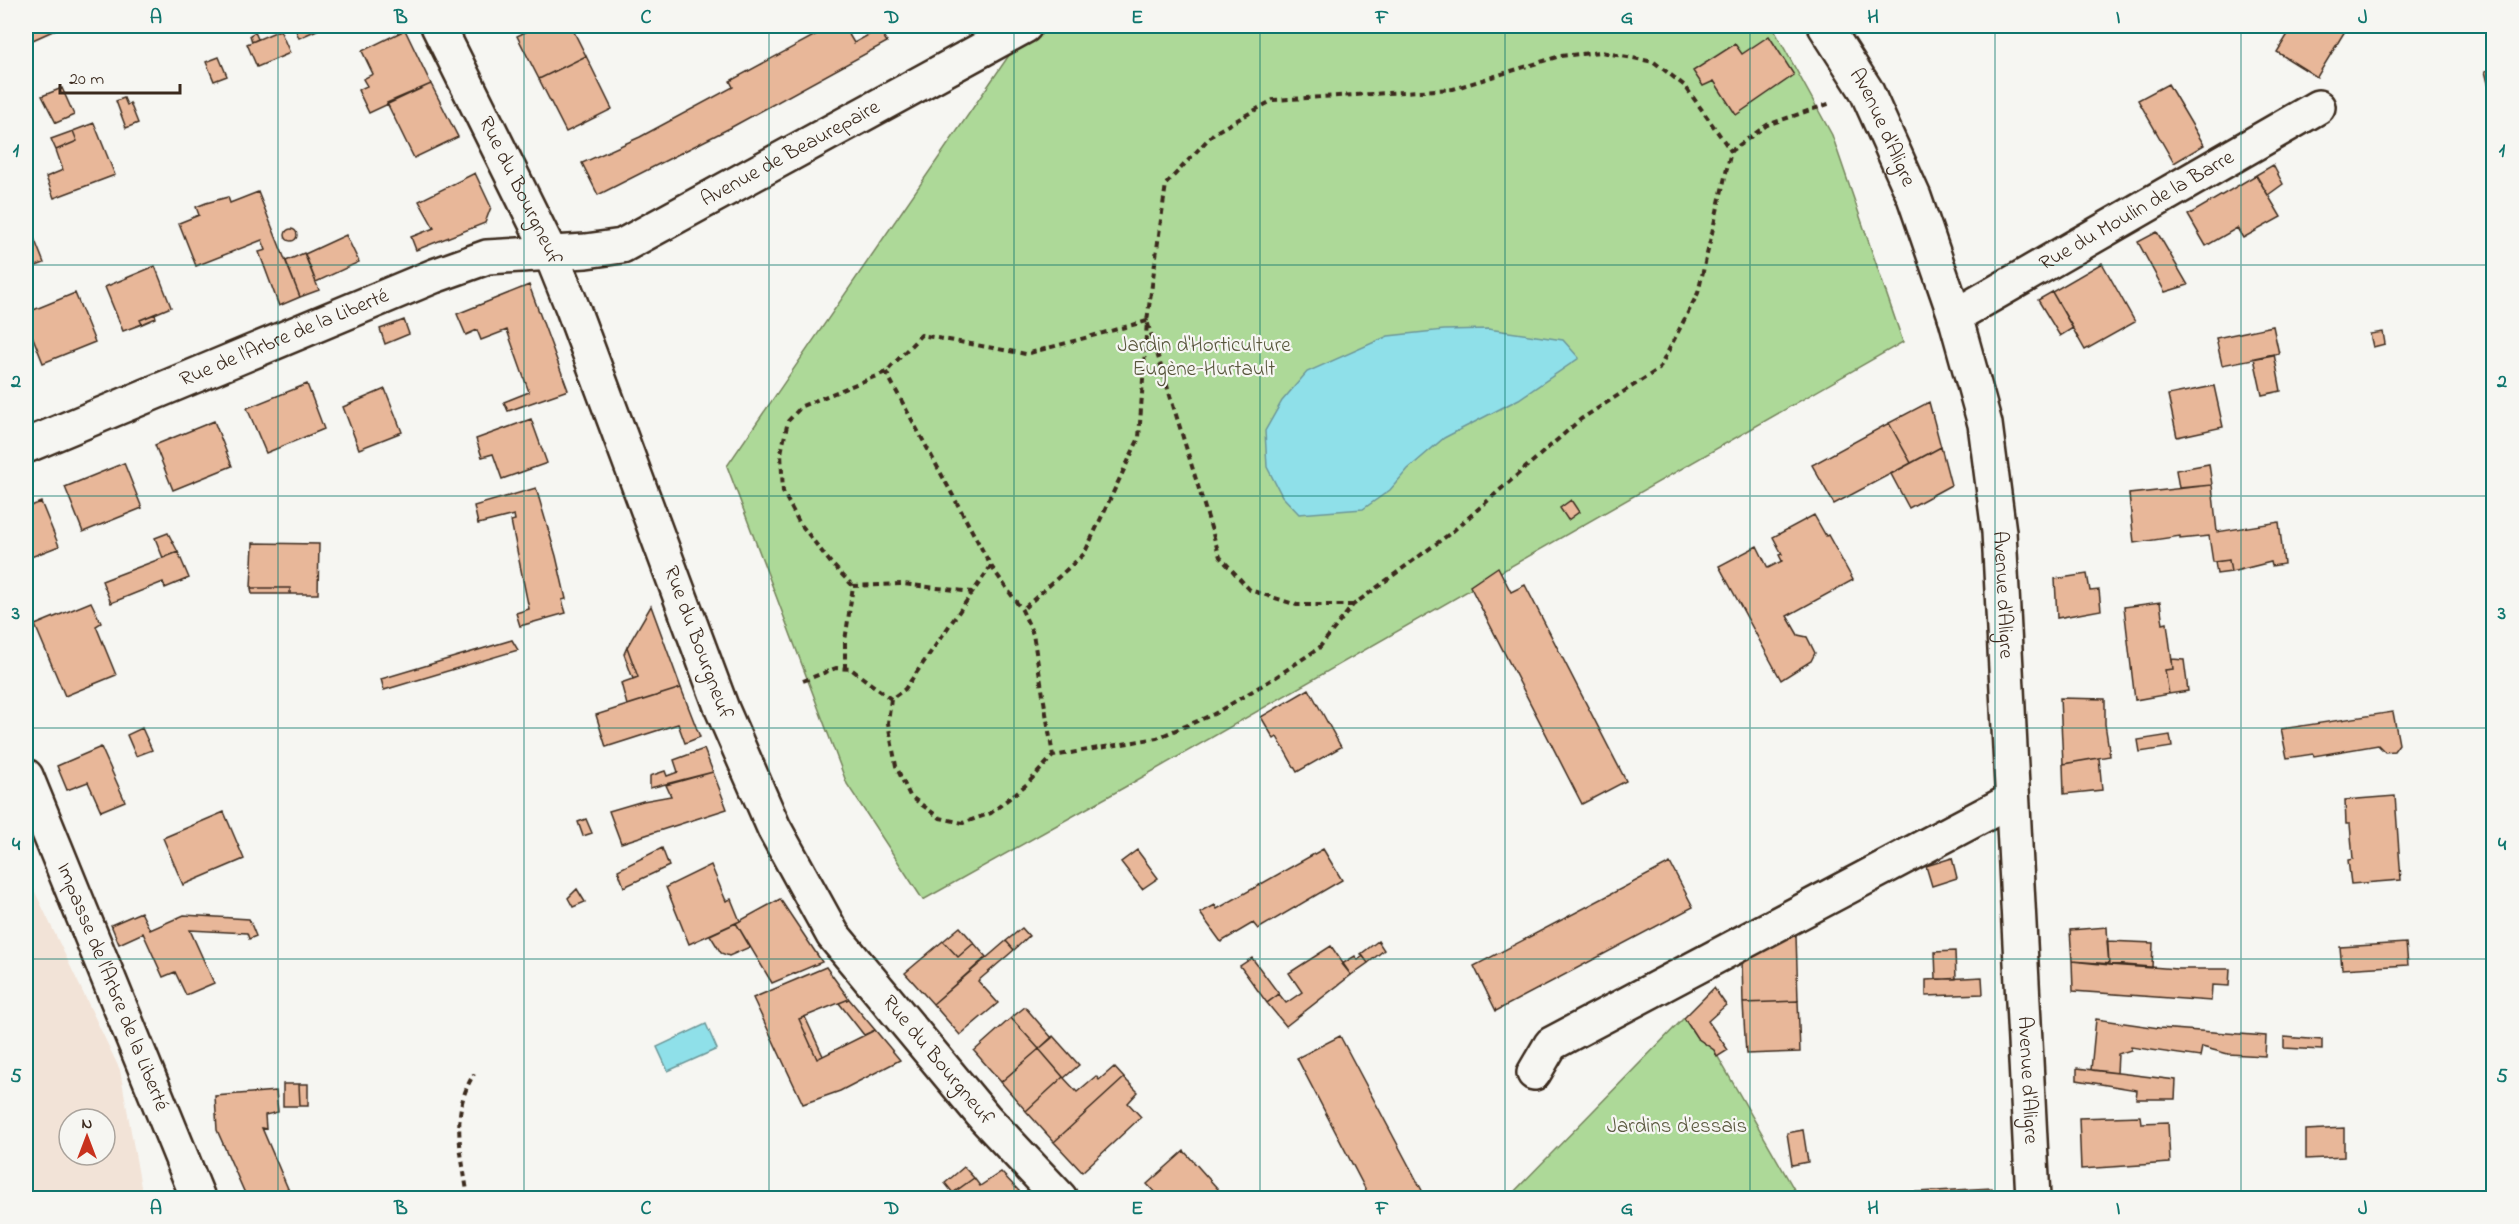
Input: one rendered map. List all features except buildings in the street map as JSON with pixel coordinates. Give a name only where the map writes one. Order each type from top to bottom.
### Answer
[{"type":"street","name":"Rue du Bourgneuf","points":[[438,26],[550,252],[578,320],[722,709],[780,838],[833,935],[985,1118],[1060,1198]]},
{"type":"street","name":"Avenue de Beaurepaire","points":[[550,252],[586,251],[622,246],[1024,26]]},
{"type":"street","name":"Avenue d'Aligre","points":[[1825,26],[1866,90],[1914,197],[1955,316],[1985,424],[1999,532],[2033,1198]]},
{"type":"street","name":"Rue du Moulin de la Barre","points":[[1955,316],[2318,108]]},
{"type":"street","name":"Rue de l'Arbre de la Liberté","points":[[26,446],[434,276],[487,257],[550,252]]},
{"type":"street","name":"Impasse de l'Arbre de la Liberté","points":[[26,776],[198,1198]]},
{"type":"street","points":[[1534,1073],[1551,1044],[2012,800]]},
{"type":"path","points":[[1022,610],[1084,554],[1139,438],[1147,321],[1166,184],[1214,133],[1273,100],[1453,89],[1560,56],[1600,52],[1654,62],[1685,86],[1731,151]]},
{"type":"path","points":[[991,566],[905,689],[891,699],[888,723],[896,766],[910,796],[940,818],[963,823],[991,813],[1027,784],[1053,756],[1157,738],[1214,714],[1319,648],[1353,605],[1452,532],[1581,419],[1659,369],[1698,293],[1731,151],[1767,125],[1866,90]]},
{"type":"path","points":[[972,592],[903,584],[853,586],[830,562],[799,522],[783,492],[781,453],[788,421],[802,406],[886,372],[921,335],[1026,354],[1147,321]]},
{"type":"path","points":[[1147,321],[1220,557],[1250,590],[1297,605],[1353,605]]},
{"type":"path","points":[[886,372],[991,566],[1022,610],[1033,634],[1053,756]]},
{"type":"path","points":[[846,669],[846,641],[853,586]]},
{"type":"path","points":[[804,681],[836,668],[851,669],[891,699]]},
{"type":"path","points":[[468,1198],[458,1117],[464,1090],[474,1074]]},
{"type":"shaded area","points":[[26,873],[120,1070],[143,1198],[26,1198]]},
{"type":"green space","name":"Jardin d'Horticulture Eugène-Hurtault","points":[[1055,26],[1772,26],[1832,135],[1903,342],[923,900],[847,784],[727,466],[1014,48]]},
{"type":"green space","name":"Jardins d’essais","points":[[1684,1018],[1697,1038],[1714,1050],[1799,1198],[1508,1198]]},
{"type":"water","points":[[1488,329],[1563,340],[1579,358],[1519,399],[1444,438],[1408,469],[1390,490],[1363,509],[1299,514],[1282,496],[1267,467],[1265,431],[1282,401],[1307,372],[1388,336],[1444,330]]},
{"type":"water","points":[[706,1024],[717,1049],[668,1071],[657,1047]]}]
